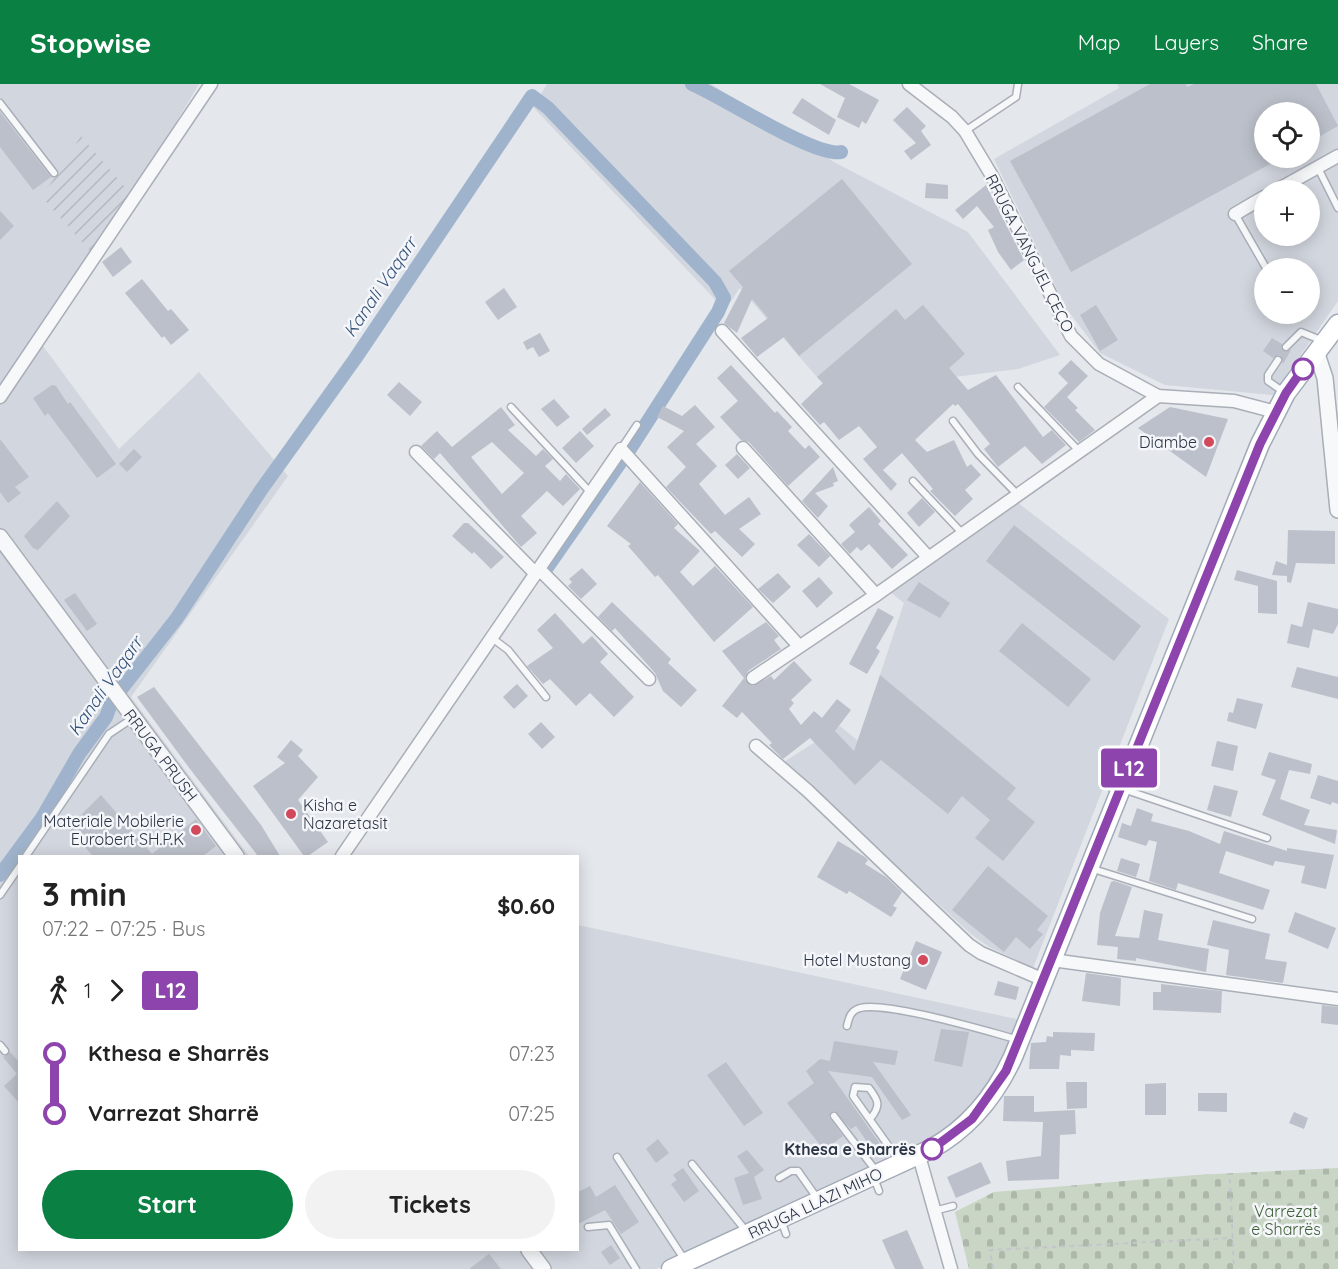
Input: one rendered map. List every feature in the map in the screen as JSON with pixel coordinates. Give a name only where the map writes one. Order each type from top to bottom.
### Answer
[{"type":"main road","name":"RRUGA LLAZI MIHO","points":[[679,1266],[748,1234],[783,1226],[819,1201],[877,1180],[919,1156],[954,1134],[972,1119],[1000,1082],[1020,1040],[1260,444],[1286,393],[1338,324]]},
{"type":"street","points":[[0,397],[211,84]]},
{"type":"street","name":"RRUGA VANGJEL ÇEÇO","points":[[909,84],[952,117],[965,131],[992,176],[1071,336],[1099,364],[1158,396],[1234,400],[1276,412]]},
{"type":"street","points":[[1320,167],[1338,156]]},
{"type":"street","points":[[1296,180],[1318,168]]},
{"type":"street","points":[[1235,214],[1254,203]]},
{"type":"street","points":[[722,331],[928,558]]},
{"type":"street","points":[[1320,347],[1338,510]]},
{"type":"street","points":[[753,678],[876,595],[1158,396]]},
{"type":"street","points":[[343,855],[621,448],[799,646]]},
{"type":"street","points":[[743,448],[876,595]]},
{"type":"street","points":[[416,452],[649,679]]},
{"type":"street","name":"RRUGA PRUSH","points":[[0,537],[235,855]]},
{"type":"street","points":[[756,746],[969,945],[992,958],[1044,980]]},
{"type":"street","points":[[1052,960],[1338,999]]},
{"type":"street","points":[[919,1156],[951,1269]]},
{"type":"street","points":[[530,1251],[543,1269]]},
{"type":"lane","points":[[965,131],[1016,97],[1018,84]]},
{"type":"lane","points":[[0,103],[54,173]]},
{"type":"lane","points":[[1318,168],[1338,208]]},
{"type":"lane","points":[[1235,214],[1260,258]]},
{"type":"lane","points":[[1286,347],[1300,332],[1320,347]]},
{"type":"lane","points":[[1278,360],[1268,375],[1268,381],[1286,393]]},
{"type":"lane","points":[[1018,387],[1080,452]]},
{"type":"lane","points":[[511,407],[591,494]]},
{"type":"lane","points":[[953,421],[978,454],[1018,495]]},
{"type":"lane","points":[[621,448],[637,425]]},
{"type":"lane","points":[[913,481],[963,534]]},
{"type":"lane","points":[[492,639],[508,650],[546,697]]},
{"type":"lane","points":[[27,855],[109,734],[134,718]]},
{"type":"lane","points":[[1104,782],[1120,791],[1267,838]]},
{"type":"lane","points":[[1089,868],[1252,919]]},
{"type":"lane","points":[[0,895],[18,869]]},
{"type":"lane","points":[[847,1026],[851,1013],[858,1009],[877,1006],[962,1024],[1020,1040]]},
{"type":"lane","points":[[870,1119],[877,1111],[878,1100],[869,1088],[855,1087],[853,1096],[902,1164]]},
{"type":"lane","points":[[834,1116],[877,1180]]},
{"type":"lane","points":[[617,1157],[679,1266]]},
{"type":"lane","points":[[692,1164],[748,1234]]},
{"type":"lane","points":[[779,1179],[791,1171],[798,1171],[819,1201]]},
{"type":"lane","points":[[934,1211],[953,1206]]},
{"type":"lane","points":[[588,1227],[609,1225],[636,1269]]},
{"type":"path","points":[[1230,1179],[1234,1269]]},
{"type":"path","points":[[993,1269],[990,1250],[1233,1238]]},
{"type":"shaded area","points":[[0,84],[199,84],[43,346],[119,449],[199,372],[288,476],[131,697],[248,855],[18,855],[18,1251],[579,1251],[579,925],[1021,1020],[985,1088],[955,1121],[920,1146],[656,1269],[0,1269]]},
{"type":"shaded area","points":[[547,84],[711,84],[834,162],[968,232],[1060,355],[1018,369],[954,377],[875,444],[740,288],[725,310],[533,107]]},
{"type":"shaded area","points":[[1117,84],[1338,84],[1338,301],[1273,395],[1165,385],[1100,353],[1066,308],[994,159],[1119,88]]},
{"type":"shaded area","points":[[81,136],[130,193],[90,251],[42,197]]},
{"type":"shaded area","points":[[1013,499],[1169,619],[1033,968],[989,947],[971,934],[784,762],[840,726],[858,741],[904,603],[885,588]]},
{"type":"green space","name":"Varrezat e Sharrës","points":[[1338,1168],[1338,1269],[969,1269],[955,1212],[994,1192],[1195,1175]]},
{"type":"building","points":[[820,84],[849,84],[879,100],[866,124],[862,121],[859,128],[837,117],[845,98]]},
{"type":"building","points":[[1150,84],[1186,84],[1187,87],[1194,84],[1316,84],[1338,126],[1320,136],[1320,102],[1254,102],[1254,168],[1263,168],[1071,272],[1010,161]]},
{"type":"building","points":[[802,98],[836,120],[829,135],[792,113]]},
{"type":"building","points":[[907,107],[926,126],[921,131],[931,145],[911,160],[904,151],[916,143],[893,120]]},
{"type":"building","points":[[0,112],[51,177],[33,190],[0,147]]},
{"type":"building","points":[[842,179],[912,264],[799,356],[784,337],[757,357],[741,338],[768,318],[752,299],[737,333],[724,323],[743,287],[729,271]]},
{"type":"building","points":[[926,183],[948,185],[948,199],[925,198]]},
{"type":"building","points":[[986,185],[1024,260],[1011,270],[998,252],[988,230],[994,227],[977,206],[963,219],[955,210]]},
{"type":"building","points":[[0,211],[14,226],[0,240]]},
{"type":"building","points":[[121,247],[132,262],[113,277],[102,262]]},
{"type":"building","points":[[142,279],[168,311],[171,309],[189,330],[171,345],[164,336],[162,338],[125,293]]},
{"type":"building","points":[[504,288],[517,307],[498,320],[485,302]]},
{"type":"building","points":[[923,305],[965,354],[949,368],[968,390],[996,375],[1043,437],[1052,430],[1066,445],[1042,464],[1025,446],[998,467],[984,449],[990,444],[958,404],[955,406],[953,404],[915,440],[927,452],[954,440],[967,467],[971,464],[981,475],[965,490],[973,499],[955,516],[930,491],[933,489],[902,453],[883,470],[897,484],[891,491],[863,459],[877,447],[859,426],[839,440],[824,422],[820,425],[801,404],[823,383],[817,377],[896,309],[905,320]]},
{"type":"building","points":[[1096,305],[1118,340],[1100,351],[1080,315]]},
{"type":"building","points":[[540,333],[550,351],[539,357],[533,347],[527,350],[523,342]]},
{"type":"building","points":[[1272,338],[1282,344],[1283,351],[1291,350],[1283,364],[1280,355],[1273,358],[1263,351]]},
{"type":"building","points":[[1071,360],[1088,376],[1067,397],[1078,408],[1075,410],[1095,430],[1079,442],[1044,407],[1068,383],[1058,373]]},
{"type":"building","points":[[731,365],[775,413],[777,411],[792,427],[788,431],[805,449],[809,445],[820,457],[788,486],[749,442],[741,440],[720,417],[738,401],[717,378]]},
{"type":"building","points":[[399,382],[422,402],[410,416],[387,395]]},
{"type":"building","points":[[52,385],[56,386],[68,404],[70,402],[116,464],[97,478],[48,413],[45,416],[33,398]]},
{"type":"building","points":[[554,399],[570,417],[557,427],[541,409]]},
{"type":"building","points":[[695,405],[715,427],[696,444],[717,466],[699,484],[725,515],[749,497],[761,514],[739,529],[755,544],[742,557],[715,531],[711,534],[666,487],[686,467],[667,447],[684,431],[657,417],[663,406],[682,416]]},
{"type":"building","points":[[501,407],[515,425],[508,430],[536,456],[543,449],[553,459],[545,466],[560,481],[566,474],[580,489],[563,506],[547,491],[521,516],[537,533],[521,547],[440,453],[434,459],[421,446],[437,431],[452,447]],"holes":[[[492,442],[524,473],[502,494],[471,457]]]},
{"type":"building","points":[[1170,407],[1228,419],[1206,477],[1138,428]]},
{"type":"building","points":[[605,408],[611,415],[587,435],[582,429]]},
{"type":"building","points":[[580,431],[594,446],[576,463],[562,448]]},
{"type":"building","points":[[0,439],[29,477],[15,487],[21,493],[8,503],[0,492]]},
{"type":"building","points":[[134,449],[142,457],[127,472],[119,464]]},
{"type":"building","points":[[737,454],[750,468],[738,479],[725,465]]},
{"type":"building","points":[[833,467],[838,481],[833,483],[834,486],[815,493],[828,506],[818,518],[802,501]]},
{"type":"building","points":[[640,482],[678,524],[674,528],[700,551],[680,572],[693,586],[715,566],[753,607],[714,642],[658,575],[655,577],[628,546],[631,544],[607,526]]},
{"type":"building","points":[[922,498],[935,512],[919,527],[907,513]]},
{"type":"building","points":[[57,501],[70,516],[38,550],[33,548],[24,536]]},
{"type":"building","points":[[869,507],[881,521],[878,524],[908,555],[892,569],[869,544],[861,551],[857,547],[850,554],[841,544],[855,532],[849,525]]},
{"type":"building","points":[[464,523],[468,523],[504,557],[491,569],[474,552],[472,554],[452,536]]},
{"type":"building","points":[[1014,525],[1141,626],[1114,661],[986,561]]},
{"type":"building","points":[[1288,530],[1335,531],[1335,564],[1296,563],[1291,583],[1287,582],[1287,576],[1272,575],[1276,561],[1287,565]]},
{"type":"building","points":[[809,534],[830,556],[819,567],[797,545]]},
{"type":"building","points":[[582,568],[597,584],[581,599],[568,586],[572,582],[569,579]]},
{"type":"building","points":[[1237,570],[1277,581],[1277,614],[1258,613],[1258,586],[1234,580]]},
{"type":"building","points":[[778,573],[791,587],[773,603],[758,589]]},
{"type":"building","points":[[819,577],[833,593],[817,608],[802,591]]},
{"type":"building","points":[[919,582],[950,603],[940,618],[907,600]]},
{"type":"building","points":[[75,593],[97,624],[87,631],[64,600]]},
{"type":"building","points":[[612,602],[671,659],[668,663],[697,690],[681,707],[663,691],[655,673],[615,628],[612,631],[598,617]]},
{"type":"building","points":[[1308,602],[1338,609],[1338,624],[1333,634],[1313,629],[1309,648],[1287,643],[1291,624],[1302,627]]},
{"type":"building","points":[[878,608],[894,617],[876,648],[880,651],[867,674],[849,664]]},
{"type":"building","points":[[555,613],[583,644],[592,636],[608,654],[600,662],[634,697],[614,717],[590,693],[576,706],[550,679],[543,684],[527,666],[553,648],[537,630]]},
{"type":"building","points":[[766,622],[779,636],[774,640],[781,649],[748,671],[745,679],[753,686],[771,676],[774,680],[794,661],[812,680],[791,700],[794,703],[789,709],[801,725],[814,711],[822,718],[837,699],[851,710],[835,731],[854,751],[880,675],[1016,788],[1007,799],[1035,822],[1003,861],[975,838],[990,820],[962,796],[948,814],[881,760],[855,785],[810,738],[783,759],[769,745],[772,743],[742,712],[737,718],[722,706],[744,678],[722,651]]},
{"type":"building","points":[[1022,623],[1091,679],[1068,707],[999,651]]},
{"type":"building","points":[[1297,667],[1338,677],[1338,699],[1291,687]]},
{"type":"building","points":[[517,684],[528,696],[514,709],[503,697]]},
{"type":"building","points":[[154,687],[261,825],[279,855],[257,855],[137,697]]},
{"type":"building","points":[[1237,698],[1263,704],[1256,729],[1227,721],[1229,712],[1233,713]]},
{"type":"building","points":[[541,722],[555,737],[542,749],[528,734]]},
{"type":"building","name":"Kisha e Nazaretasit","points":[[291,740],[303,750],[298,756],[318,777],[298,800],[328,842],[309,855],[303,855],[253,786],[285,763],[277,757]]},
{"type":"building","points":[[1217,741],[1238,746],[1233,771],[1211,766]]},
{"type":"building","points":[[1269,752],[1312,764],[1310,774],[1289,770],[1280,799],[1310,810],[1304,825],[1337,830],[1335,844],[1262,815],[1276,780],[1261,775]]},
{"type":"building","points":[[1318,775],[1338,781],[1338,804],[1332,802],[1331,805],[1310,798]]},
{"type":"building","points":[[1214,785],[1238,791],[1231,817],[1207,810]]},
{"type":"building","points":[[101,795],[152,854],[196,819],[216,846],[204,855],[92,855],[68,828]]},
{"type":"building","points":[[1137,808],[1153,814],[1151,821],[1189,831],[1220,844],[1224,831],[1287,851],[1287,848],[1334,855],[1326,889],[1301,883],[1305,866],[1275,861],[1273,866],[1226,851],[1219,873],[1270,890],[1263,910],[1178,883],[1176,890],[1149,881],[1157,842],[1149,840],[1146,846],[1118,837],[1122,823],[1131,826]]},
{"type":"building","points":[[838,841],[865,857],[868,860],[865,864],[886,877],[902,892],[893,906],[897,908],[891,917],[849,891],[847,894],[817,877]]},
{"type":"building","points":[[1121,858],[1140,864],[1136,877],[1117,871]]},
{"type":"building","points":[[988,866],[1048,916],[1037,930],[1043,934],[1030,949],[1016,937],[1004,952],[952,910]]},
{"type":"building","points":[[1111,882],[1132,887],[1115,936],[1139,938],[1144,910],[1163,914],[1158,940],[1209,949],[1206,972],[1136,958],[1136,961],[1117,959],[1118,947],[1097,945],[1100,913]]},
{"type":"building","points":[[1295,912],[1336,928],[1328,949],[1288,932]]},
{"type":"building","points":[[1213,920],[1270,934],[1265,959],[1287,962],[1283,983],[1226,975],[1229,950],[1207,945]]},
{"type":"building","name":"Hotel Mustang","points":[[916,941],[942,952],[926,990],[900,979]]},
{"type":"building","points":[[1086,973],[1121,978],[1120,1006],[1082,1001]]},
{"type":"building","points":[[998,981],[1019,987],[1016,1000],[994,995]]},
{"type":"building","points":[[1161,984],[1222,991],[1221,1013],[1153,1010],[1153,992],[1161,992]]},
{"type":"building","points":[[1322,1005],[1338,1007],[1338,1025],[1321,1023]]},
{"type":"building","points":[[941,1029],[969,1032],[962,1067],[934,1061]]},
{"type":"building","points":[[1053,1032],[1095,1033],[1094,1051],[1071,1050],[1071,1056],[1060,1055],[1059,1069],[1029,1069],[1031,1043],[1046,1042],[1047,1036],[1053,1037]]},
{"type":"building","points":[[834,1041],[898,1051],[895,1065],[873,1062],[911,1115],[902,1120],[872,1077],[828,1071],[881,1145],[873,1150],[856,1126],[851,1129],[834,1111],[829,1117],[843,1136],[824,1150],[787,1103],[814,1083],[806,1071],[820,1059],[830,1061]]},
{"type":"building","points":[[10,1052],[18,1061],[18,1102],[4,1086],[17,1074],[3,1057]]},
{"type":"building","points":[[726,1062],[763,1113],[744,1126],[707,1075]]},
{"type":"building","points":[[1066,1082],[1087,1082],[1087,1108],[1067,1109]]},
{"type":"building","points":[[1166,1083],[1166,1115],[1145,1115],[1145,1084]]},
{"type":"building","points":[[1198,1093],[1227,1093],[1227,1112],[1198,1111]]},
{"type":"building","points":[[1004,1096],[1034,1096],[1034,1112],[1075,1110],[1076,1134],[1060,1135],[1059,1179],[1008,1181],[1006,1161],[1041,1156],[1043,1122],[1003,1121]]},
{"type":"building","points":[[1294,1112],[1308,1118],[1304,1129],[1289,1123]]},
{"type":"building","points":[[658,1139],[669,1153],[656,1163],[646,1149]]},
{"type":"building","points":[[747,1150],[764,1170],[754,1177],[762,1199],[743,1205],[734,1178],[749,1173],[737,1156]]},
{"type":"building","points":[[981,1162],[991,1183],[956,1198],[947,1177]]},
{"type":"building","points":[[683,1168],[699,1191],[684,1202],[671,1184],[677,1180],[673,1175]]},
{"type":"building","points":[[615,1185],[639,1222],[621,1234],[605,1210],[579,1223],[579,1192],[590,1186],[596,1197]]},
{"type":"building","points":[[907,1230],[924,1269],[895,1269],[882,1240]]},
{"type":"building","points":[[611,1245],[620,1258],[610,1265],[601,1252]]},
{"type":"building","points":[[489,1254],[501,1269],[469,1269]]},
{"type":"waterway","points":[[692,84],[811,146],[841,152]]},
{"type":"waterway","name":"Kanali Vaqarr","points":[[0,875],[42,818],[79,754],[106,717],[112,701],[177,618],[261,490],[355,359],[532,96],[548,108],[715,282],[724,298],[718,312],[630,449]]},
{"type":"waterway","points":[[546,569],[620,463]]},
{"type":"bus line","name":"L12","points":[[932,1149],[972,1119],[1000,1082],[1013,1057],[1260,444],[1286,393],[1303,369]]},
{"type":"place","name":"Diambe","points":[[1209,442]]},
{"type":"place","name":"Kisha e Nazaretasit","points":[[291,814]]},
{"type":"place","name":"Materiale Mobilerie Eurobert SH.P.K","points":[[196,830]]},
{"type":"place","name":"Hotel Mustang","points":[[923,960]]},
{"type":"place","name":"Kthesa e Sharrës","points":[[932,1149]]}]
